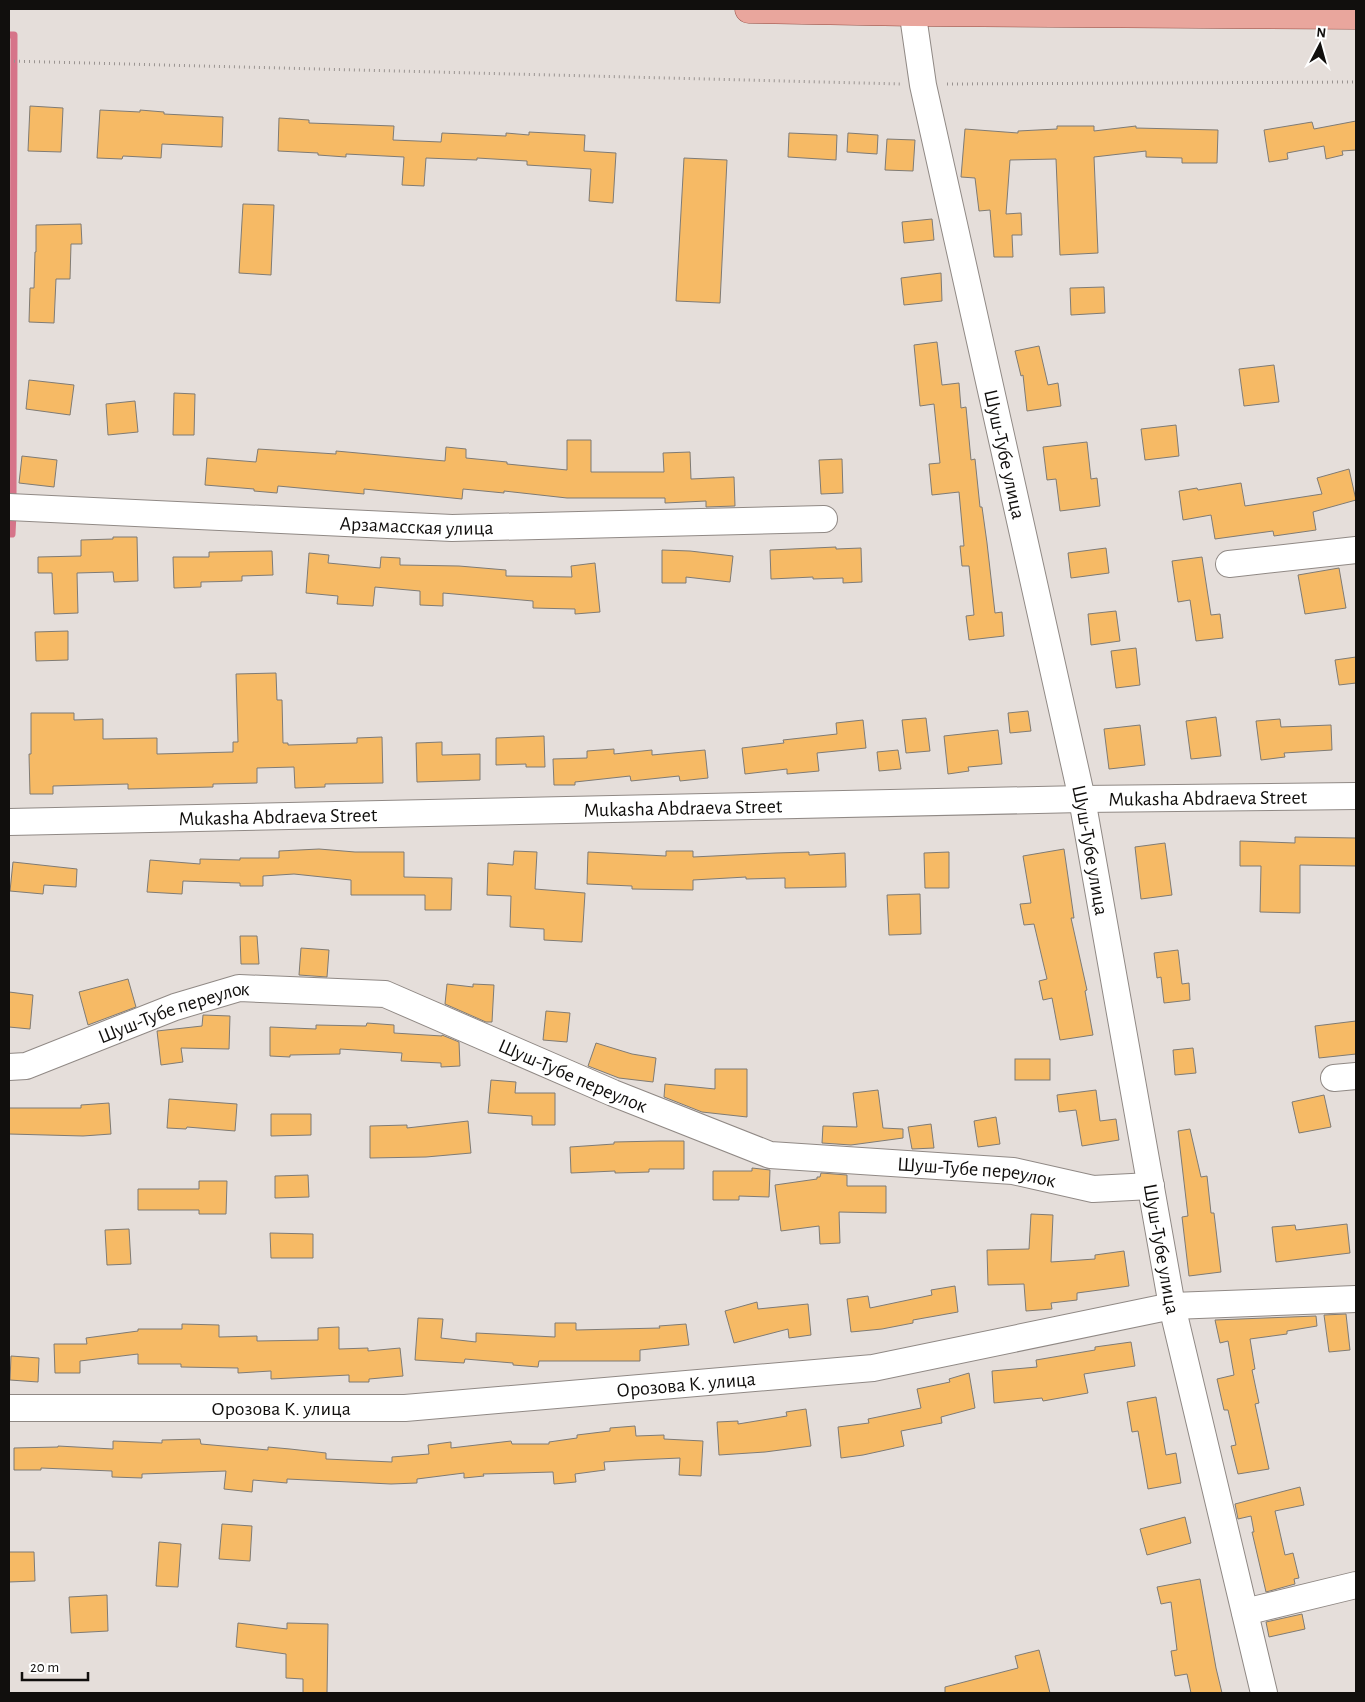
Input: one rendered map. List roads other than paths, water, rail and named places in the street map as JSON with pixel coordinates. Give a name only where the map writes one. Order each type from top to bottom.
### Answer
[{"type":"main road","points":[[749,9],[1356,15]]},
{"type":"street","name":"Шуш-Тубе улица","points":[[912,10],[924,85],[1082,799],[1172,1306],[1264,1693]]},
{"type":"street","name":"Арзамасская улица","points":[[9,507],[452,528],[824,519]]},
{"type":"street","points":[[1229,564],[1356,550]]},
{"type":"street","name":"Mukasha Abdraeva Street","points":[[9,822],[1082,799],[1356,796]]},
{"type":"street","name":"Шуш-Тубе переулок","points":[[9,1067],[26,1066],[175,1007],[238,988],[385,994],[613,1093],[770,1155],[1013,1171],[1093,1189],[1151,1186]]},
{"type":"street","name":"Орозова К. улица","points":[[9,1408],[405,1408],[873,1368],[1172,1306],[1356,1298]]},
{"type":"street","points":[[1245,1612],[1356,1585]]},
{"type":"waterway","points":[[9,35],[14,35],[13,502]]},
{"type":"waterway","points":[[9,534],[12,534],[13,513]]}]
